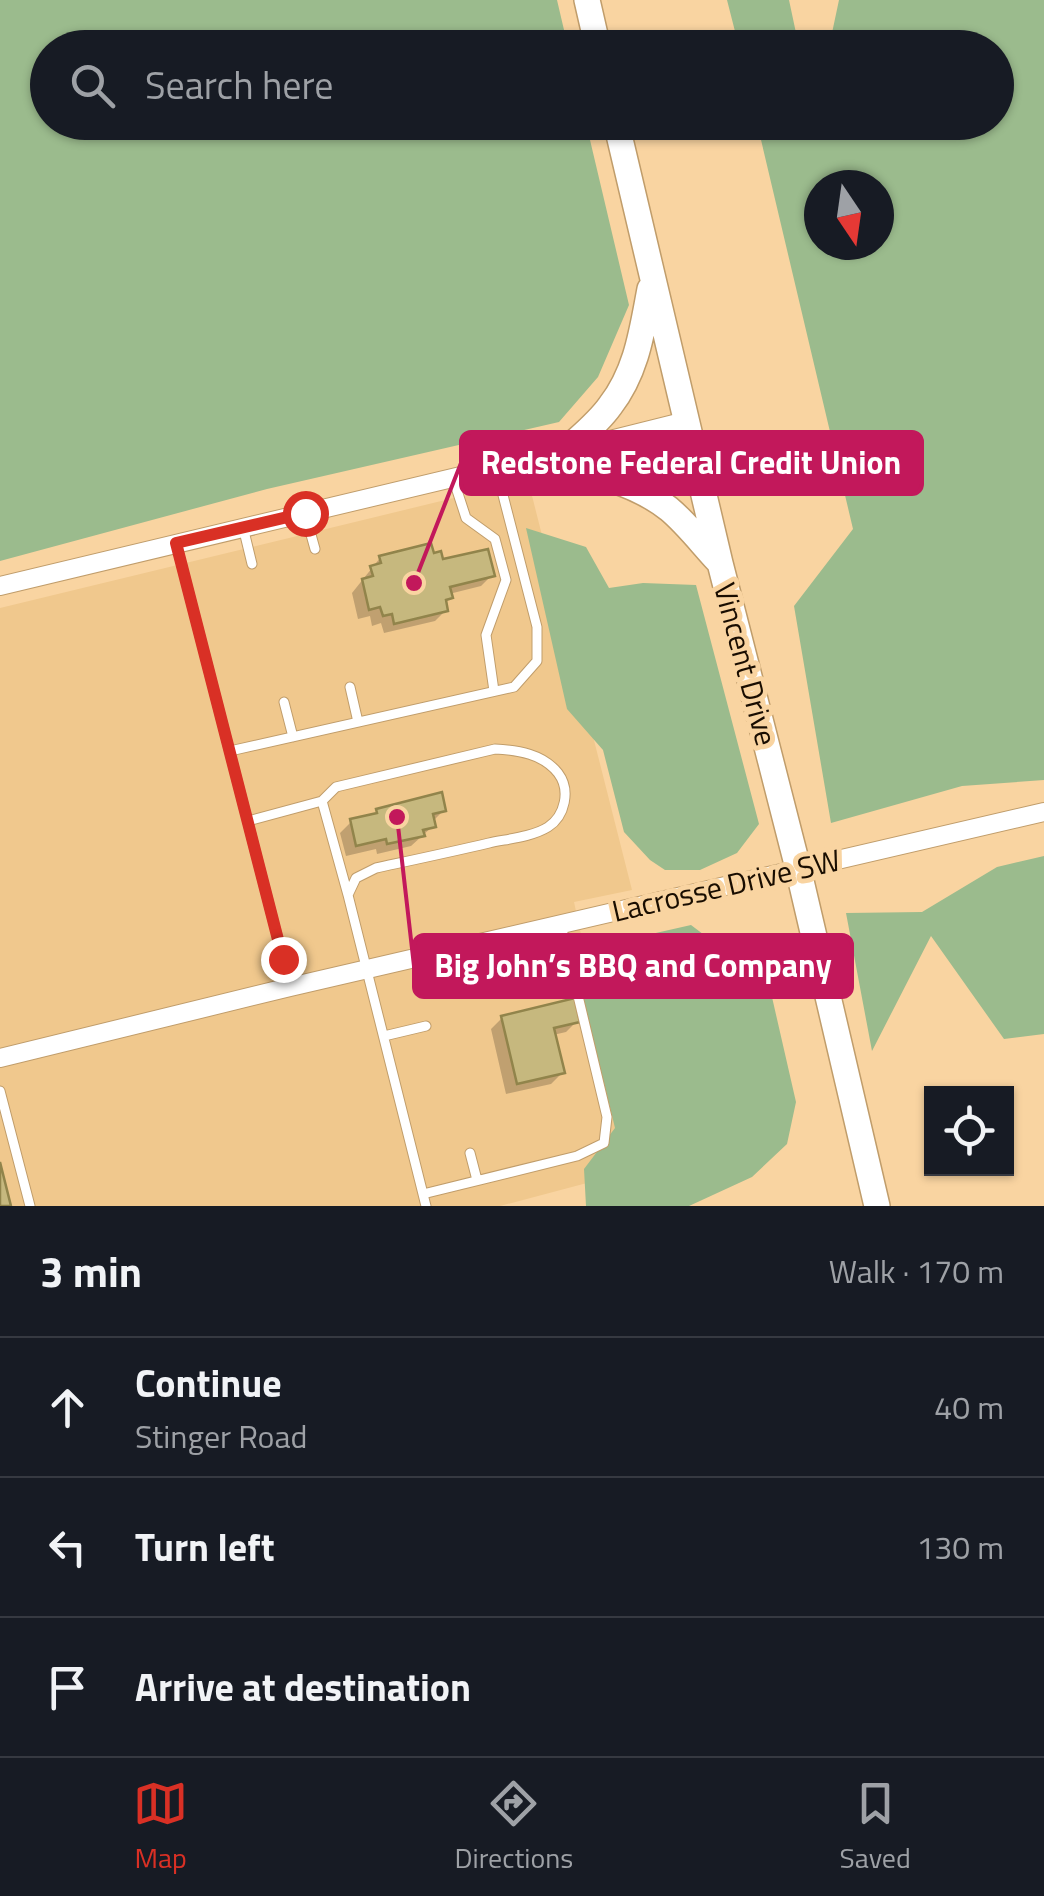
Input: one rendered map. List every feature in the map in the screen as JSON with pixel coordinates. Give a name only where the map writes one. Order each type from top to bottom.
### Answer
[{"type":"street","points":[[587,0],[594,30]]},
{"type":"street","name":"Vincent Drive","points":[[620,140],[877,1206]]},
{"type":"street","points":[[566,451],[608,409],[627,380],[638,354],[652,279]]},
{"type":"street","points":[[0,586],[686,421]]},
{"type":"street","points":[[530,460],[632,486],[670,510],[720,563]]},
{"type":"street","name":"Lacrosse Drive SW","points":[[0,1058],[1044,812]]},
{"type":"lane","points":[[230,751],[514,687],[537,661],[537,627],[496,468]]},
{"type":"lane","points":[[453,478],[466,518],[494,538],[506,580],[486,635],[494,691]]},
{"type":"lane","points":[[305,513],[315,548]]},
{"type":"lane","points":[[244,528],[252,564]]},
{"type":"lane","points":[[176,543],[290,987]]},
{"type":"lane","points":[[350,687],[358,722]]},
{"type":"lane","points":[[284,702],[293,737]]},
{"type":"lane","points":[[248,821],[322,801],[336,787],[495,749],[520,750],[542,760],[559,774],[566,792],[562,815],[548,828],[376,868],[356,878],[348,895]]},
{"type":"lane","points":[[322,801],[426,1206]]},
{"type":"lane","points":[[423,1194],[577,1156],[604,1143],[607,1117],[560,924]]},
{"type":"lane","points":[[384,1036],[426,1026]]},
{"type":"lane","points":[[0,1091],[30,1206]]},
{"type":"lane","points":[[470,1153],[477,1180]]},
{"type":"shaded area","points":[[528,480],[632,890],[574,902],[632,1171],[500,1206],[0,1206],[0,608]]},
{"type":"green space","points":[[0,0],[557,0],[564,30],[30,30],[30,140],[590,140],[629,305],[598,377],[559,422],[267,489],[0,561]]},
{"type":"green space","points":[[727,0],[789,0],[795,30],[735,30]]},
{"type":"green space","points":[[839,0],[1044,0],[1044,780],[962,786],[831,823],[794,606],[853,529],[761,140],[1014,140],[1014,30],[833,30]]},
{"type":"green space","points":[[526,528],[586,547],[609,588],[643,583],[696,585],[759,824],[737,853],[700,870],[665,870],[624,832],[603,750],[567,709]]},
{"type":"green space","points":[[1044,856],[1044,1034],[1004,1039],[931,936],[872,1051],[846,913],[922,912],[997,867]]},
{"type":"green space","points":[[691,925],[769,984],[796,1102],[787,1144],[752,1177],[689,1206],[586,1206],[584,1169],[615,1128],[572,952]]},
{"type":"building","points":[[431,543],[434,553],[441,551],[443,559],[488,549],[495,576],[450,587],[453,598],[446,600],[448,611],[394,624],[392,614],[383,616],[380,607],[369,610],[362,579],[373,576],[370,566],[381,563],[379,556]]},
{"type":"building","points":[[442,792],[446,811],[433,814],[436,827],[423,830],[425,836],[356,846],[350,819]]},
{"type":"building","points":[[575,998],[580,1022],[554,1028],[565,1073],[517,1084],[501,1016]]},
{"type":"building","points":[[0,1162],[11,1206],[0,1206]]},
{"type":"place","name":"Redstone Federal Credit Union","points":[[414,583]]},
{"type":"place","name":"Big John’s BBQ and Company","points":[[397,817]]},
{"type":"route","points":[[283,959],[176,543],[305,513]]}]
